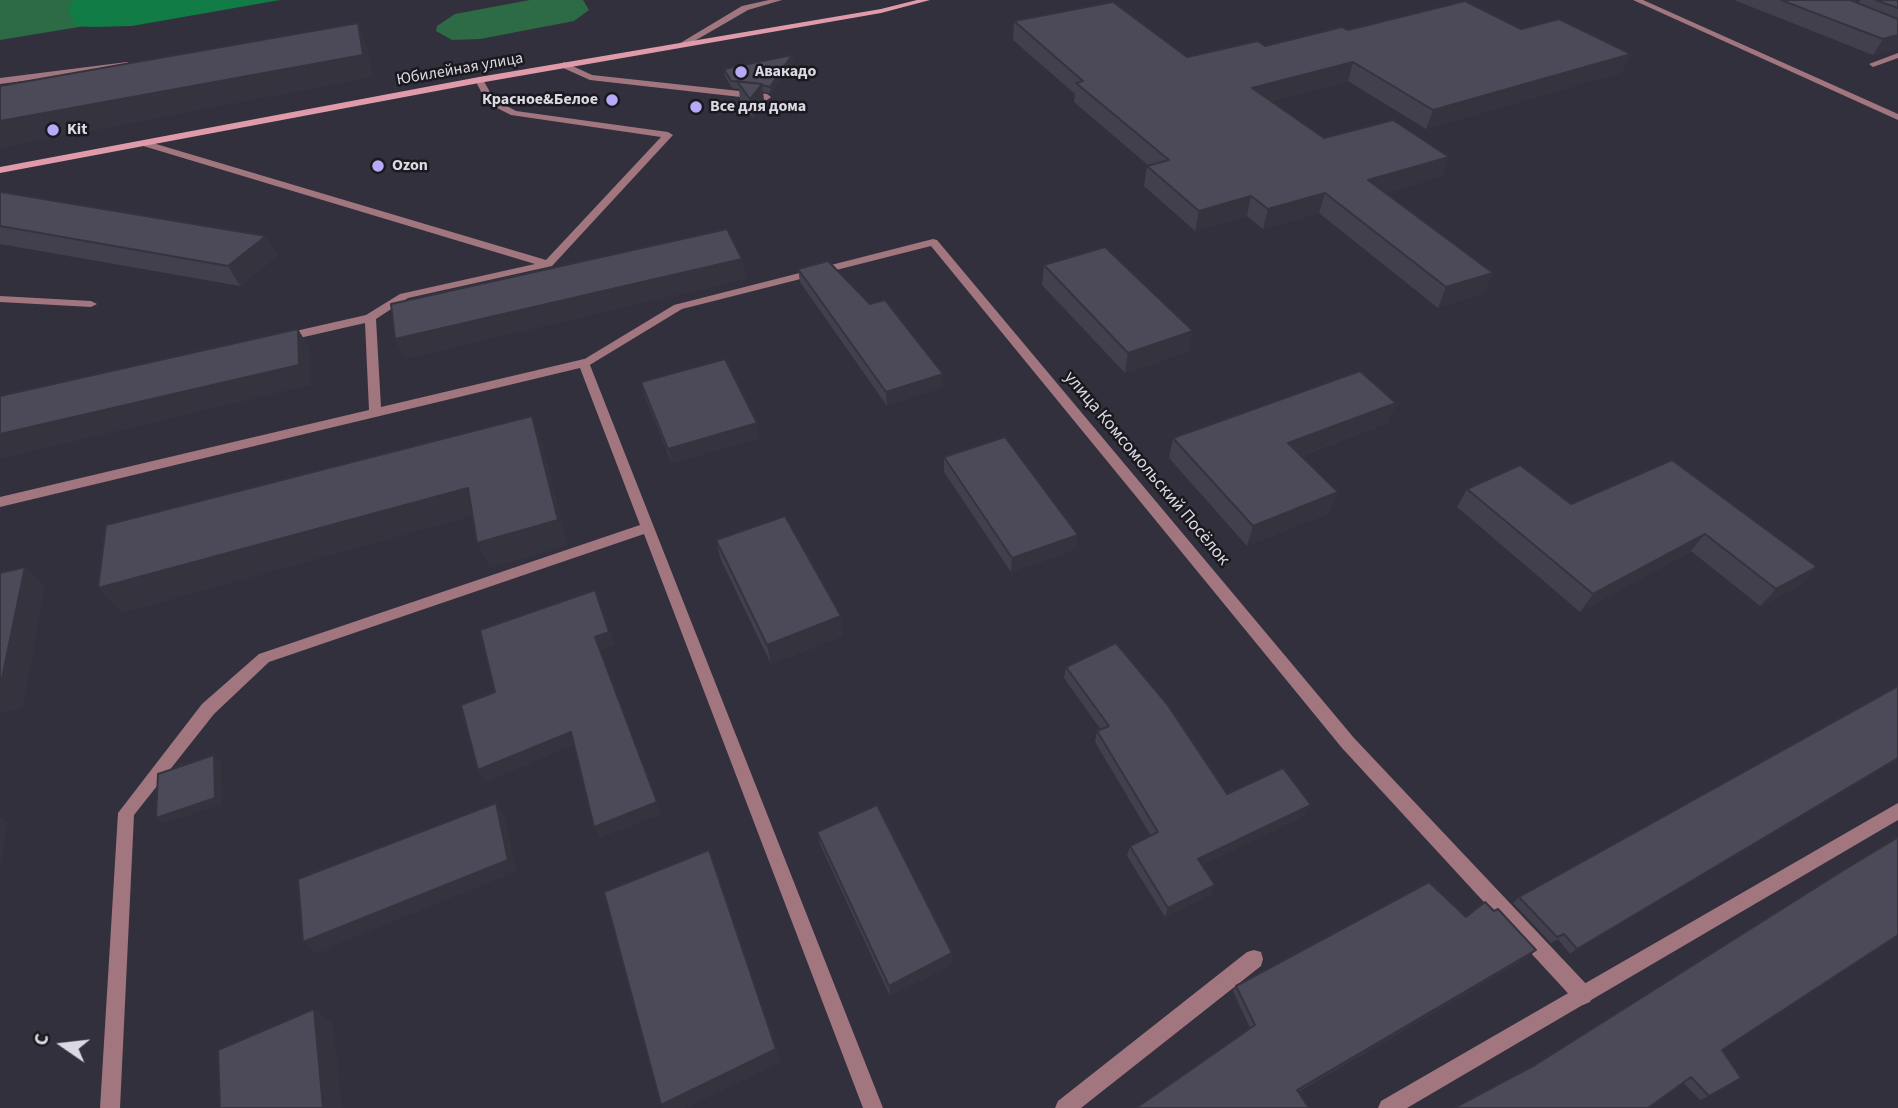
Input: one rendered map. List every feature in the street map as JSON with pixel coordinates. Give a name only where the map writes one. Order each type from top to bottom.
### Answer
[{"type":"street","points":[[681,45],[745,8],[778,0]]},
{"type":"street","name":"Юбилейная улица","points":[[0,170],[479,80],[881,11],[926,0]]},
{"type":"street","points":[[1637,0],[1898,117]]},
{"type":"street","points":[[1873,64],[1898,55]]},
{"type":"street","points":[[0,81],[135,65]]},
{"type":"street","points":[[564,65],[590,77],[767,97]]},
{"type":"street","points":[[264,342],[370,317],[404,296],[548,264],[668,135],[514,113],[489,102],[479,80]]},
{"type":"street","points":[[143,143],[548,264]]},
{"type":"street","name":"улица Комсомольский Посёлок","points":[[584,363],[678,307],[933,242],[1348,743],[1583,995]]},
{"type":"street","points":[[0,299],[91,304]]},
{"type":"street","points":[[370,317],[375,413]]},
{"type":"street","points":[[0,502],[584,363],[873,1108]]},
{"type":"street","points":[[110,1108],[126,813],[208,709],[264,658],[647,528]]},
{"type":"street","points":[[1388,1108],[1898,811]]},
{"type":"street","points":[[1065,1108],[1255,959]]},
{"type":"green space","points":[[0,0],[91,0],[85,26],[0,40]]},
{"type":"green space","points":[[73,0],[280,0],[132,26],[93,27],[75,26],[68,11]]},
{"type":"green space","points":[[530,0],[583,0],[589,10],[574,21],[480,39],[452,40],[436,31],[437,26],[455,14]]},
{"type":"building","points":[[1781,0],[1850,0],[1898,19],[1898,35],[1883,39]]},
{"type":"building","points":[[1876,0],[1898,0],[1898,8]]},
{"type":"building","points":[[1465,1],[1521,29],[1559,19],[1631,54],[1433,110],[1353,62],[1252,88],[1324,138],[1393,120],[1449,157],[1368,180],[1493,273],[1446,287],[1325,193],[1268,209],[1251,196],[1199,211],[1147,166],[1169,160],[1076,83],[1083,81],[1014,21],[1113,2],[1187,57],[1258,41],[1265,46],[1342,27],[1348,30]]},
{"type":"building","points":[[358,23],[363,55],[0,121],[0,86]]},
{"type":"building","points":[[792,55],[770,87],[731,81],[724,69]]},
{"type":"building","points":[[737,81],[762,84],[750,99]]},
{"type":"building","points":[[0,192],[266,236],[228,266],[0,226]]},
{"type":"building","points":[[727,229],[742,259],[395,339],[391,304]]},
{"type":"building","points":[[1105,247],[1193,331],[1128,353],[1044,265]]},
{"type":"building","points":[[828,261],[870,304],[885,300],[943,374],[886,392],[798,269]]},
{"type":"building","points":[[298,329],[299,365],[0,434],[0,396]]},
{"type":"building","points":[[725,359],[757,423],[668,449],[641,382]]},
{"type":"building","points":[[1360,371],[1396,403],[1288,443],[1338,492],[1253,526],[1173,438]]},
{"type":"building","points":[[532,416],[558,520],[477,543],[468,488],[98,588],[106,525]]},
{"type":"building","points":[[1005,437],[1078,535],[1012,558],[944,457]]},
{"type":"building","points":[[1672,460],[1817,567],[1776,589],[1705,534],[1593,594],[1467,489],[1520,465],[1571,504]]},
{"type":"building","points":[[785,516],[841,616],[767,645],[716,540]]},
{"type":"building","points":[[25,567],[0,688],[0,573]]},
{"type":"building","points":[[595,590],[609,632],[595,637],[657,802],[594,827],[571,732],[478,770],[461,705],[495,692],[480,630]]},
{"type":"building","points":[[1116,643],[1167,704],[1227,794],[1283,768],[1311,805],[1198,859],[1215,885],[1168,908],[1130,846],[1158,832],[1097,731],[1109,726],[1066,667]]},
{"type":"building","points":[[1898,686],[1898,758],[1577,949],[1564,934],[1557,937],[1519,897]]},
{"type":"building","points":[[214,755],[215,798],[156,818],[158,774]]},
{"type":"building","points":[[496,803],[508,860],[303,942],[298,879]]},
{"type":"building","points":[[877,805],[952,953],[889,986],[817,832]]},
{"type":"building","points":[[1898,837],[1898,935],[1722,1050],[1741,1078],[1709,1096],[1691,1077],[1648,1108],[1454,1108],[1535,1065]]},
{"type":"building","points":[[709,850],[776,1049],[661,1105],[604,892]]},
{"type":"building","points":[[1429,882],[1466,917],[1485,902],[1494,911],[1498,909],[1536,950],[1297,1090],[1309,1108],[1136,1108],[1255,1025],[1236,986]]},
{"type":"building","points":[[314,1009],[323,1108],[220,1108],[218,1050]]},
{"type":"place","name":"Авакадо","points":[[741,72]]},
{"type":"place","name":"Красное&Белое","points":[[612,100]]},
{"type":"place","name":"Все для дома","points":[[696,107]]},
{"type":"place","name":"Kit","points":[[53,130]]},
{"type":"place","name":"Ozon","points":[[378,166]]}]
